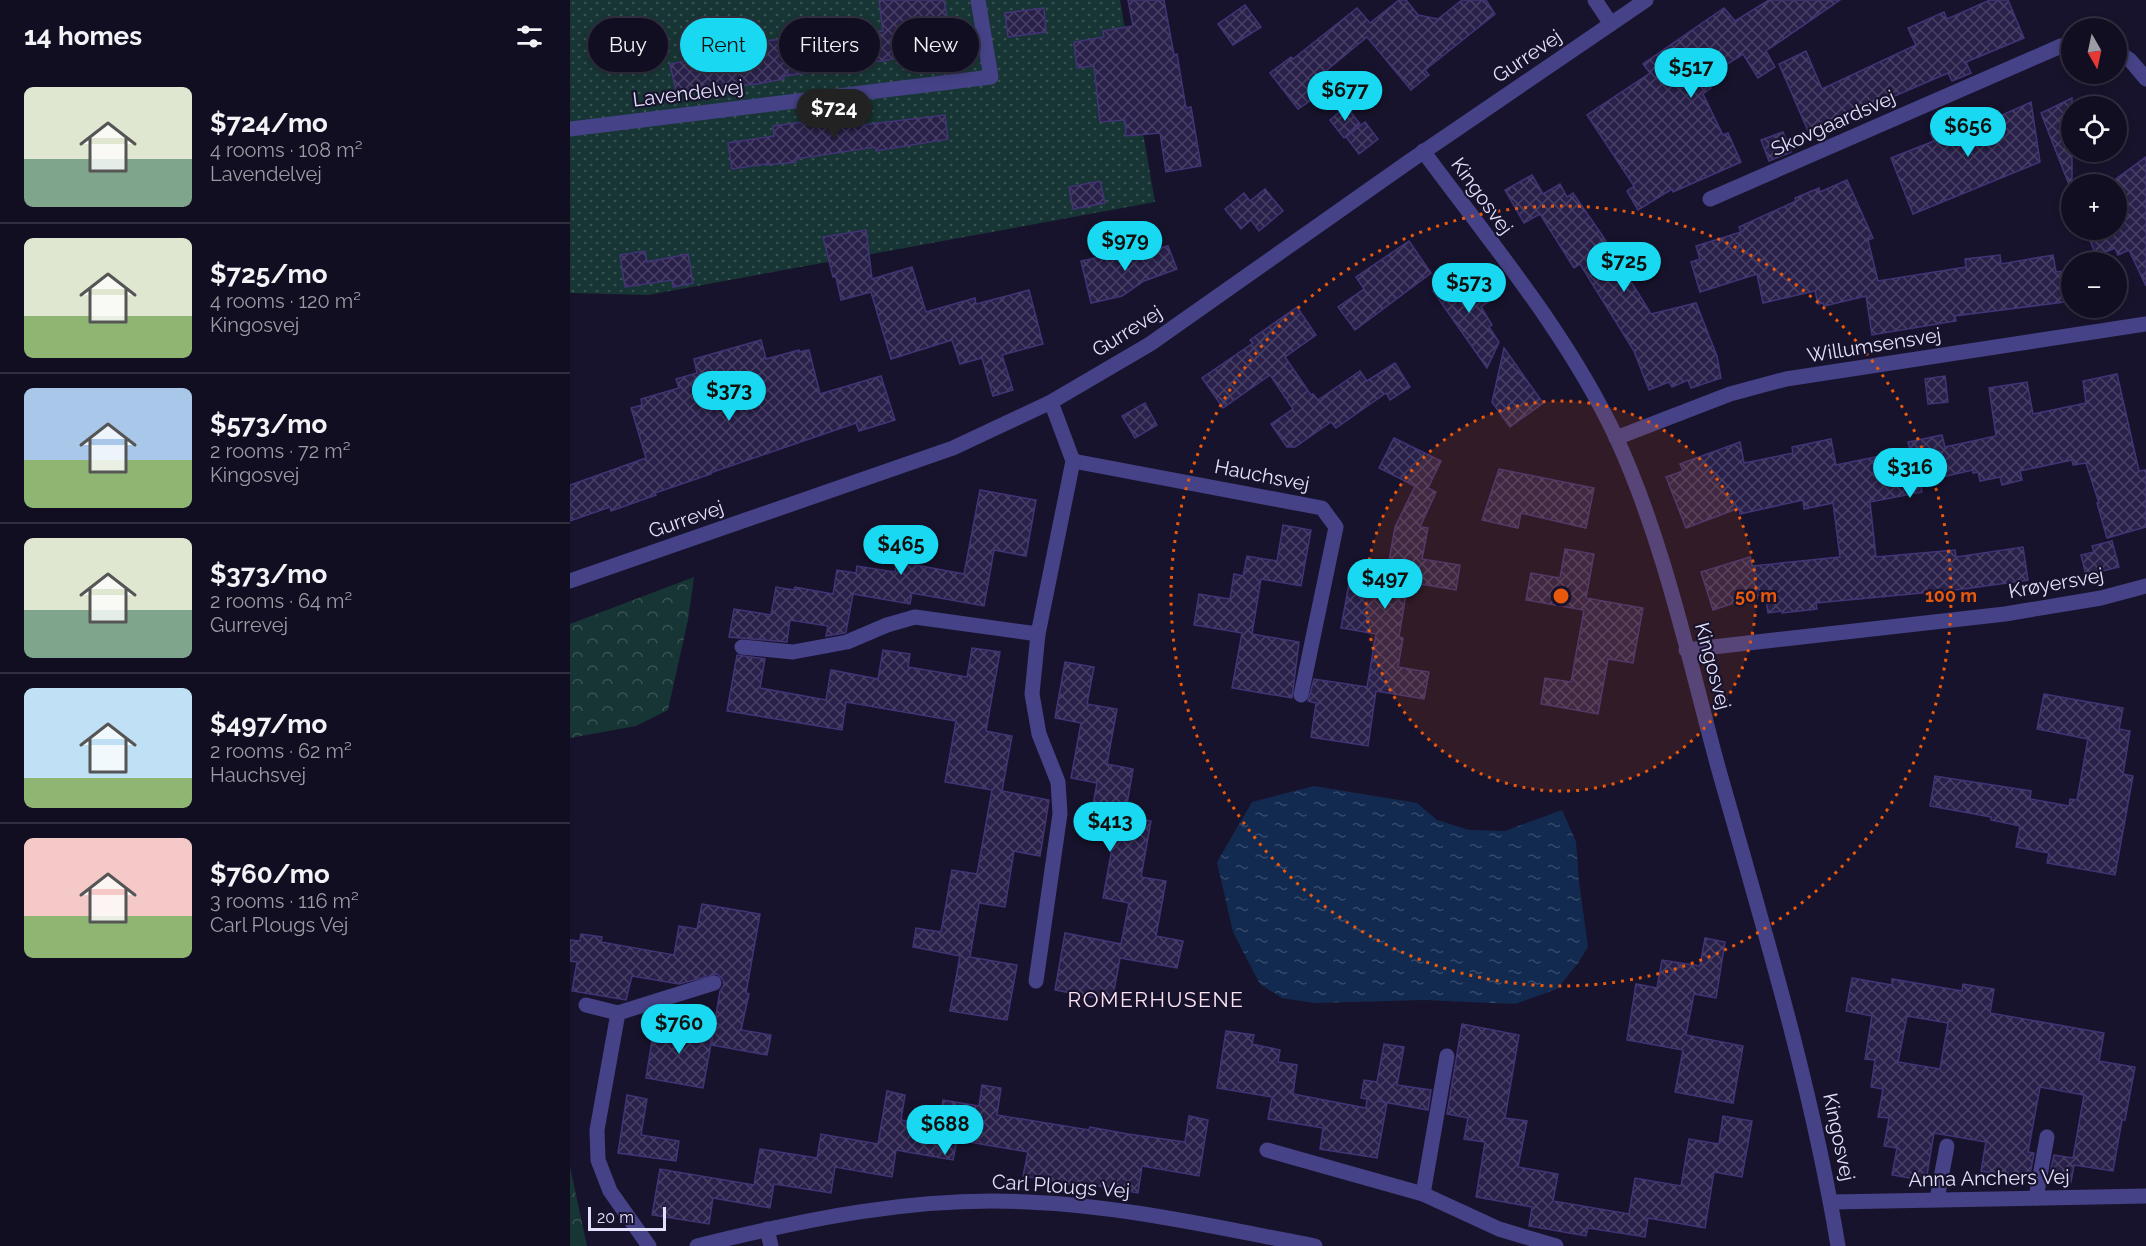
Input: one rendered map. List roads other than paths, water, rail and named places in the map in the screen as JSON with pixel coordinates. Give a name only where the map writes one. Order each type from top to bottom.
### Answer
[{"type":"street","name":"Lavendelvej","points":[[570,129],[991,77],[978,0]]},
{"type":"street","points":[[1595,0],[1611,24]]},
{"type":"street","name":"Gurrevej","points":[[570,581],[953,448],[1051,402],[1150,344],[1423,151],[1646,0]]},
{"type":"street","name":"Skovgaardsvej","points":[[1710,200],[2061,46]]},
{"type":"street","points":[[2127,58],[2146,79]]},
{"type":"street","name":"Kingosvej","points":[[1423,151],[1572,354],[1616,438],[1659,545],[1805,1078],[1832,1202],[1838,1246]]},
{"type":"street","name":"Willumsensvej","points":[[1616,438],[1730,394],[1786,380],[2146,324]]},
{"type":"street","points":[[1036,981],[1060,814],[1058,782],[1039,734],[1032,694],[1038,634],[1073,461],[1051,402]]},
{"type":"street","name":"Hauchsvej","points":[[1073,461],[1322,508],[1336,527],[1300,695]]},
{"type":"street","name":"Krøyersvej","points":[[1686,650],[2005,614],[2101,598],[2146,586]]},
{"type":"street","points":[[742,647],[793,652],[847,642],[887,625],[915,617],[1038,634]]},
{"type":"street","points":[[586,1005],[618,1012],[714,983]]},
{"type":"street","points":[[618,1012],[597,1130],[598,1160],[610,1191],[649,1246]]},
{"type":"street","points":[[1423,1194],[1448,1056]]},
{"type":"street","points":[[2036,1198],[2047,1137]]},
{"type":"street","points":[[1937,1199],[1947,1146]]},
{"type":"street","points":[[1267,1150],[1423,1194],[1499,1229],[1556,1246]]},
{"type":"street","name":"Anna Anchers Vej","points":[[1832,1202],[2146,1196]]},
{"type":"street","name":"Carl Plougs Vej","points":[[697,1246],[767,1229],[866,1210],[948,1203],[1028,1202],[1143,1213],[1315,1246]]},
{"type":"street","points":[[767,1229],[771,1246]]},
{"type":"water","points":[[1314,786],[1417,803],[1437,820],[1469,830],[1505,831],[1562,810],[1576,842],[1588,947],[1578,963],[1557,989],[1515,1004],[1425,1000],[1314,1003],[1282,998],[1260,984],[1233,932],[1217,862],[1252,802]]},
{"type":"district","name":"ROMERHUSENE","points":[[1156,999]]}]
